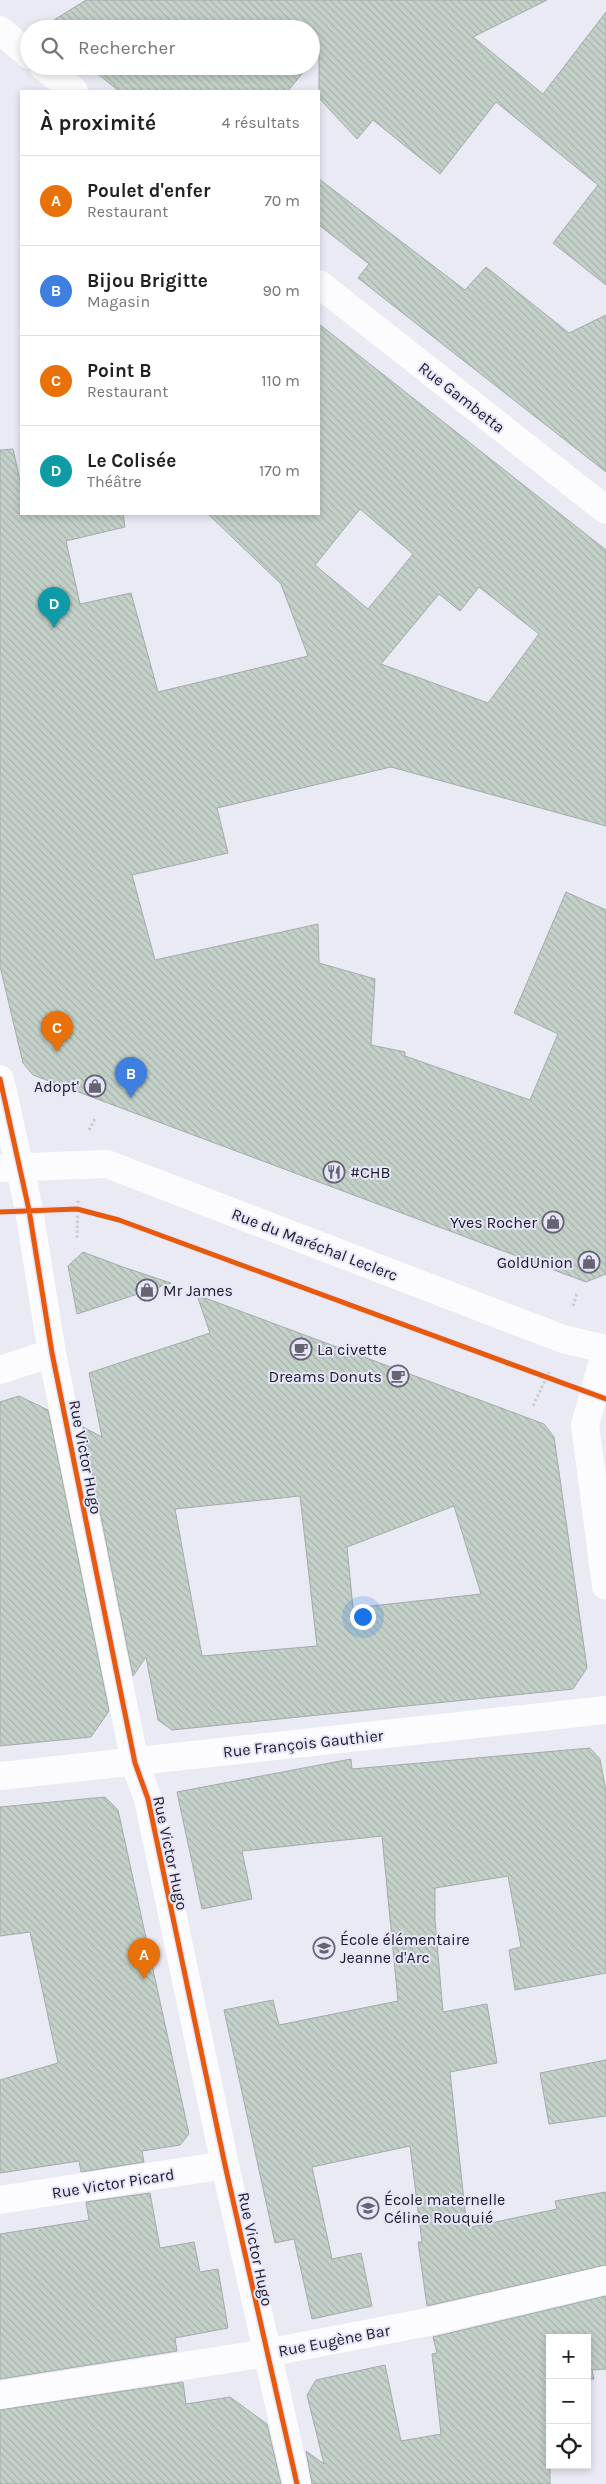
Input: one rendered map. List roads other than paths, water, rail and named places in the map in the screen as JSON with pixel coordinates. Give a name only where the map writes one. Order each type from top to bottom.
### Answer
[{"type":"street","points":[[0,30],[20,47]]},
{"type":"street","points":[[54,75],[73,90]]},
{"type":"street","name":"Rue Gambetta","points":[[320,285],[606,510]]},
{"type":"street","name":"Rue Victor Hugo","points":[[0,1079],[10,1167],[29,1210],[52,1353],[135,1763],[148,1799],[225,2165],[297,2484]]},
{"type":"street","name":"Rue du Maréchal Leclerc","points":[[10,1167],[107,1164],[563,1339],[606,1349]]},
{"type":"street","points":[[606,1349],[592,1394],[585,1425],[606,1586]]},
{"type":"street","points":[[0,1370],[52,1353]]},
{"type":"street","name":"Rue François Gauthier","points":[[0,1776],[135,1763],[187,1755],[606,1710]]},
{"type":"street","name":"Rue Victor Picard","points":[[0,2200],[225,2165]]},
{"type":"street","name":"Rue Eugène Bar","points":[[0,2395],[266,2353],[423,2323],[606,2280]]},
{"type":"place","name":"Le Colisée","points":[[54,628]]},
{"type":"place","name":"Point B","points":[[57,1052]]},
{"type":"place","name":"Adopt'","points":[[95,1086]]},
{"type":"place","name":"Bijou Brigitte","points":[[131,1098]]},
{"type":"place","name":"#CHB","points":[[334,1172]]},
{"type":"place","name":"Yves Rocher","points":[[553,1222]]},
{"type":"place","name":"GoldUnion","points":[[589,1262]]},
{"type":"place","name":"Mr James","points":[[147,1290]]},
{"type":"place","name":"La civette","points":[[301,1349]]},
{"type":"place","name":"Dreams Donuts","points":[[398,1376]]},
{"type":"place","name":"École élémentaire Jeanne d'Arc","points":[[324,1948]]},
{"type":"place","name":"Poulet d'enfer","points":[[144,1979]]},
{"type":"place","name":"École maternelle Céline Rouquié","points":[[368,2208]]}]
